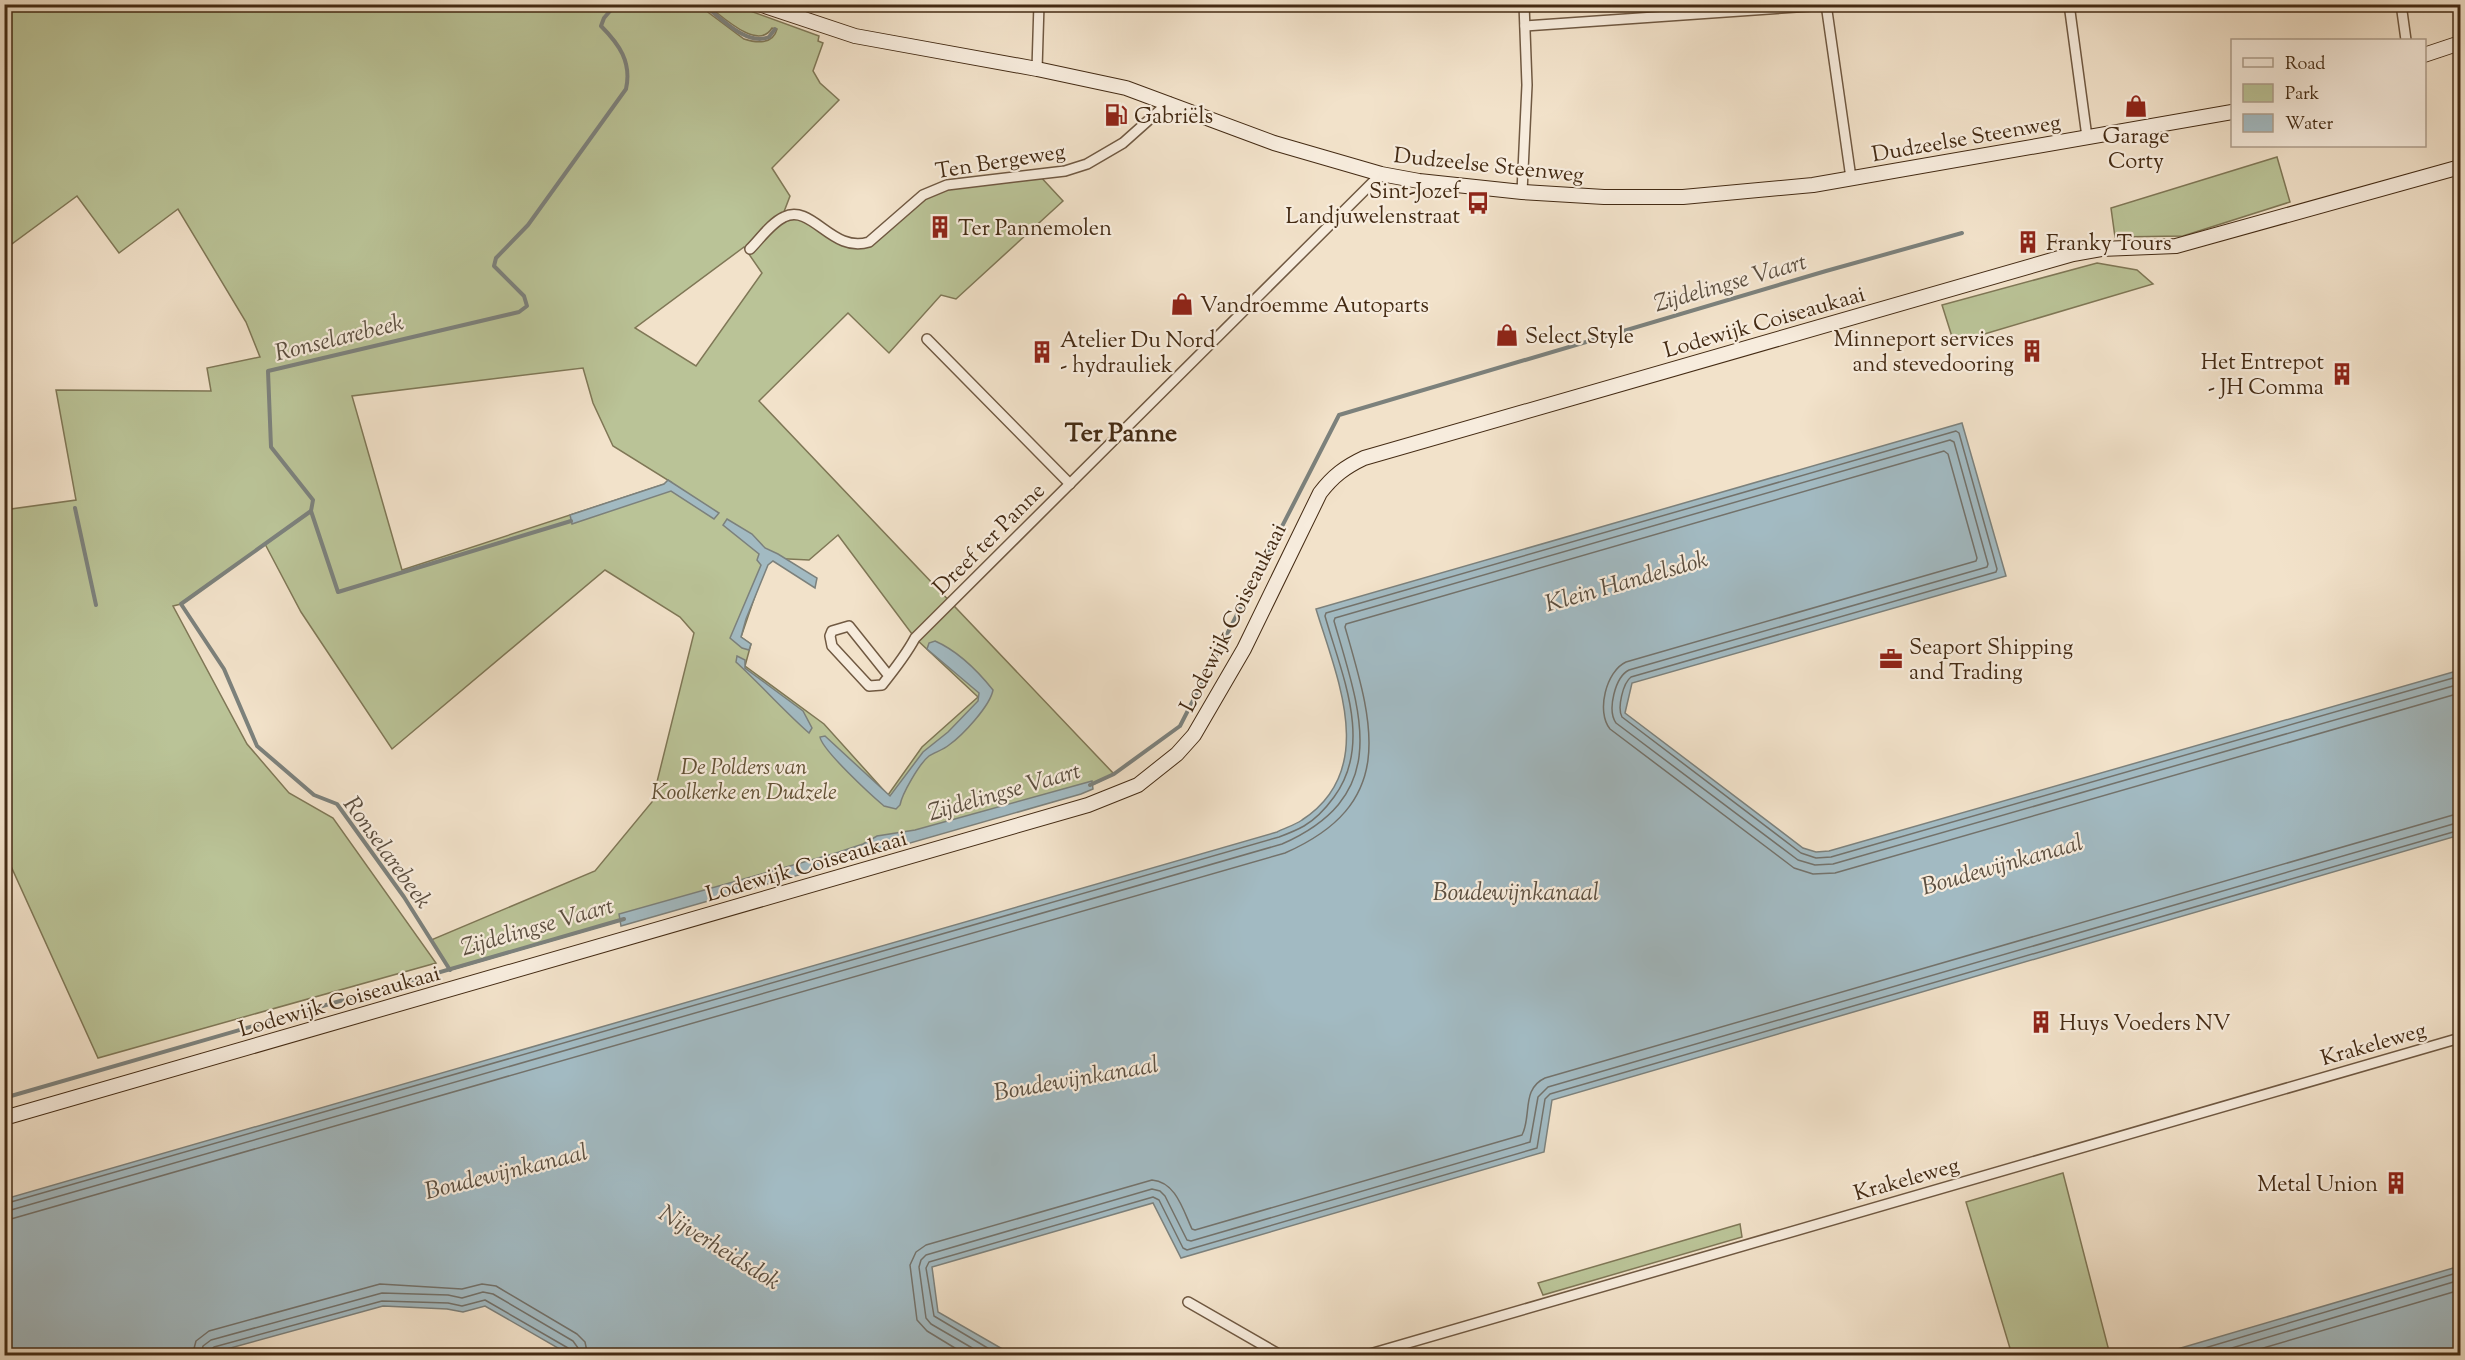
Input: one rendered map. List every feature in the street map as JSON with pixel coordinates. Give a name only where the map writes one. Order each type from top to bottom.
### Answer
[{"type":"street","name":"Dudzeelse Steenweg","points":[[759,4],[855,36],[1037,69],[1126,88],[1169,102],[1274,143],[1381,174],[1419,182],[1522,192],[1604,197],[1683,197],[1813,185],[2231,112]]},
{"type":"street","points":[[1037,69],[1040,4]]},
{"type":"street","points":[[1522,192],[1527,85],[1524,4]]},
{"type":"street","points":[[1666,4],[1667,15]]},
{"type":"street","points":[[2069,4],[2087,137]]},
{"type":"street","points":[[2401,4],[2406,39]]},
{"type":"street","points":[[1525,26],[1826,5],[1851,178]]},
{"type":"street","points":[[2426,54],[2460,43]]},
{"type":"street","name":"Ten Bergeweg","points":[[750,249],[773,225],[792,213],[804,216],[847,244],[860,245],[869,242],[922,195],[933,189],[947,185],[1065,171],[1088,164],[1124,143],[1169,102]]},
{"type":"street","name":"Lodewijk Coiseaukaai","points":[[4,1118],[1088,805],[1138,785],[1177,754],[1194,735],[1244,649],[1320,493],[1333,477],[1364,458],[2073,254],[2101,249],[2176,246],[2460,167]]},
{"type":"street","name":"Dreef ter Panne","points":[[890,676],[915,638],[1381,174]]},
{"type":"street","name":"Dreef ter Panne","points":[[927,339],[1070,484]]},
{"type":"street","points":[[849,626],[890,676],[882,685],[869,686],[831,646],[832,631],[849,626]]},
{"type":"street","name":"Krakeleweg","points":[[1363,1356],[2460,1038]]},
{"type":"street","points":[[1188,1302],[1282,1356]]},
{"type":"green space","name":"De Polders van Koolkerke en Dudzele","points":[[697,4],[744,39],[764,42],[772,38],[777,29],[772,28],[766,34],[758,36],[749,34],[707,5],[734,5],[819,36],[818,41],[823,43],[813,71],[820,83],[839,100],[772,168],[790,196],[782,217],[792,213],[860,245],[933,189],[1038,174],[1063,201],[956,299],[941,295],[889,353],[848,313],[759,401],[1114,774],[1094,784],[450,970],[431,940],[595,871],[652,802],[694,633],[680,617],[605,570],[392,749],[301,612],[265,544],[181,604],[173,606],[247,744],[289,793],[333,818],[436,963],[98,1058],[5,853],[4,510],[76,500],[56,390],[211,391],[207,368],[260,357],[246,322],[178,209],[119,253],[77,196],[5,249],[5,5]],"holes":[[[744,247],[762,273],[696,366],[635,328]],[[583,368],[593,403],[613,446],[671,482],[402,570],[352,396]],[[838,535],[915,638],[978,697],[922,747],[888,795],[824,724],[745,666],[751,644],[741,637],[768,558],[809,560]]]},
{"type":"green space","points":[[2277,157],[2290,202],[2183,236],[2115,237],[2111,208]]},
{"type":"green space","points":[[2097,263],[2137,270],[2153,284],[1954,343],[1942,305]]},
{"type":"green space","points":[[2063,1173],[2110,1355],[2012,1355],[1966,1202]]},
{"type":"green space","points":[[1740,1224],[1742,1237],[1543,1295],[1538,1283]]},
{"type":"water","name":"Boudewijnkanaal","points":[[1962,423],[2006,576],[1632,683],[1625,713],[1803,848],[1816,852],[1829,851],[2460,670],[2460,835],[1552,1100],[1544,1152],[1181,1258],[1153,1203],[932,1267],[938,1312],[1013,1355],[570,1355],[485,1306],[463,1312],[383,1306],[205,1355],[5,1355],[5,1199],[1277,832],[1302,820],[1326,799],[1340,776],[1346,749],[1346,722],[1341,693],[1316,609]]},
{"type":"water","points":[[668,480],[719,513],[714,519],[671,491],[572,524],[570,515],[664,484]]},
{"type":"water","points":[[727,519],[752,534],[765,548],[817,578],[815,588],[773,561],[768,565],[741,637],[751,644],[749,650],[742,648],[730,638],[761,565],[757,560],[759,554],[723,525]]},
{"type":"water","points":[[935,641],[952,650],[980,675],[993,690],[991,697],[961,734],[949,745],[925,760],[912,779],[900,805],[896,809],[884,806],[838,762],[820,737],[825,736],[890,796],[923,752],[948,732],[978,701],[979,693],[927,649],[929,643]]},
{"type":"water","points":[[737,656],[745,660],[745,668],[803,711],[812,728],[809,733],[736,662]]},
{"type":"water","points":[[1092,781],[1093,789],[1081,794],[621,926],[619,914],[836,853],[863,844],[877,836],[915,830]]},
{"type":"water","points":[[2460,1266],[2460,1355],[2157,1355]]},
{"type":"waterway","name":"Ronselarebeek","points":[[450,970],[404,897],[337,804],[314,795],[257,746],[224,669],[181,604],[311,511],[313,500],[271,447],[268,371],[519,312],[527,306],[524,296],[494,266],[496,258],[528,225],[626,89],[627,70],[622,54],[601,26],[604,18],[616,4]]},
{"type":"waterway","name":"Ronselarebeek","points":[[703,4],[734,29],[752,38],[769,37],[775,29]]},
{"type":"waterway","name":"Zijdelingse Vaart","points":[[1090,785],[1114,774],[1180,726],[1339,415],[1962,233]]},
{"type":"waterway","points":[[75,508],[96,605]]},
{"type":"waterway","points":[[311,511],[338,592],[571,521]]},
{"type":"waterway","name":"Zijdelingse Vaart","points":[[4,1098],[624,919]]},
{"type":"place","name":"Garage Corty","points":[[2136,106]]},
{"type":"place","name":"Gabriëls","points":[[1116,115]]},
{"type":"place","name":"Sint-Jozef Landjuwelenstraat","points":[[1478,203]]},
{"type":"place","name":"Ter Pannemolen","points":[[940,227]]},
{"type":"place","name":"Franky Tours","points":[[2028,242]]},
{"type":"place","name":"Vandroemme Autoparts","points":[[1182,304]]},
{"type":"place","name":"Select Style","points":[[1507,335]]},
{"type":"place","name":"Minneport services and stevedooring","points":[[2032,351]]},
{"type":"place","name":"Atelier Du Nord - hydrauliek","points":[[1042,352]]},
{"type":"place","name":"Het Entrepot - JH Comma","points":[[2342,374]]},
{"type":"place","name":"Seaport Shipping and Trading","points":[[1891,659]]},
{"type":"place","name":"Huys Voeders NV","points":[[2041,1022]]},
{"type":"place","name":"Metal Union","points":[[2396,1183]]},
{"type":"district","name":"Ter Panne","points":[[1121,432]]},
{"type":"water label","name":"Klein Handelsdok","points":[[1626,581]]},
{"type":"water label","name":"Nijverheidsdok","points":[[720,1247]]}]
